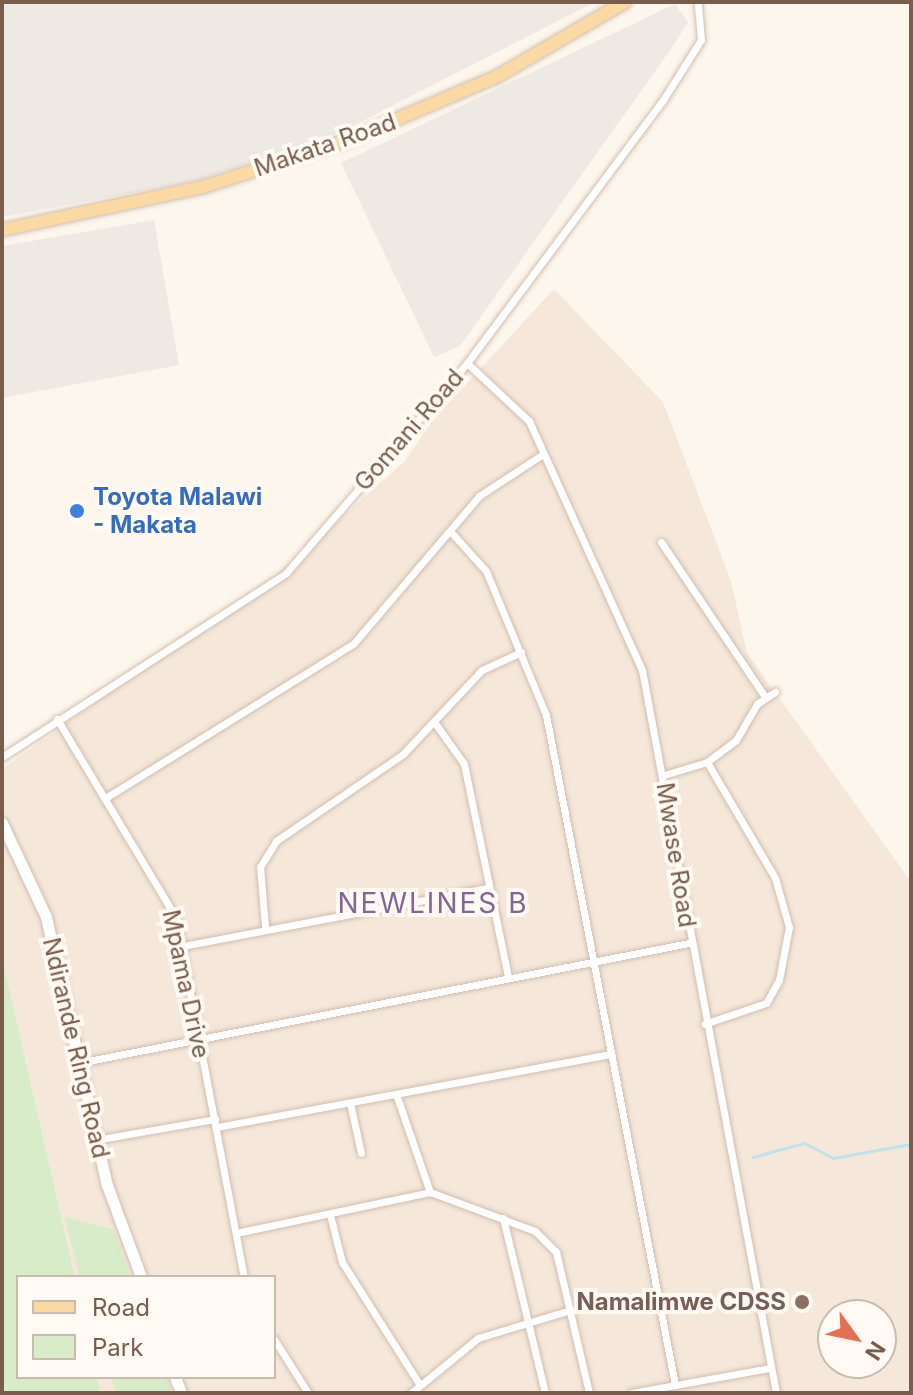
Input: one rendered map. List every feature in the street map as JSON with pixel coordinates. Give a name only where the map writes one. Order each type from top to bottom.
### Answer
[{"type":"main road","name":"Makata Road","points":[[2,230],[189,190],[348,140],[498,76],[625,2]]},
{"type":"street","name":"Gomani Road","points":[[2,757],[286,573],[467,363],[696,52],[704,19],[698,2]]},
{"type":"street","name":"Mwase Road","points":[[467,363],[514,400],[543,454],[642,670],[664,775],[704,1024],[776,1393]]},
{"type":"street","points":[[107,797],[354,643],[502,475],[543,454]]},
{"type":"street","points":[[450,531],[486,571],[546,715],[675,1385]]},
{"type":"street","points":[[661,542],[764,695]]},
{"type":"street","points":[[265,926],[260,867],[276,841],[403,754],[482,670],[521,652]]},
{"type":"street","points":[[664,775],[707,762],[736,740],[764,695],[775,692]]},
{"type":"street","name":"Mpama Drive","points":[[57,719],[167,897],[183,946],[197,1039],[244,1275]]},
{"type":"street","points":[[435,723],[464,764],[508,977]]},
{"type":"street","points":[[704,1024],[766,1003],[779,980],[789,927],[775,878],[707,762]]},
{"type":"street","name":"Ndirande Ring Road","points":[[2,823],[46,917],[95,1140],[140,1275]]},
{"type":"street","points":[[183,946],[265,926],[488,888]]},
{"type":"street","points":[[76,1064],[689,943]]},
{"type":"street","points":[[95,1140],[350,1103],[611,1054]]},
{"type":"street","points":[[396,1094],[430,1192]]},
{"type":"street","points":[[350,1103],[361,1153]]},
{"type":"street","points":[[236,1233],[430,1192],[503,1218],[553,1247],[589,1393]]},
{"type":"street","points":[[330,1215],[359,1295],[419,1384]]},
{"type":"street","points":[[503,1218],[545,1393]]},
{"type":"street","points":[[411,1393],[478,1338],[529,1320],[571,1310]]},
{"type":"street","points":[[276,1342],[308,1393]]},
{"type":"street","points":[[631,1393],[770,1368]]},
{"type":"shaded area","points":[[2,2],[595,2],[343,131],[197,181],[2,217]]},
{"type":"shaded area","points":[[675,4],[688,22],[673,46],[460,346],[434,357],[341,163]]},
{"type":"shaded area","points":[[154,220],[179,365],[2,398],[2,246]]},
{"type":"shaded area","points":[[554,289],[663,402],[731,581],[747,653],[911,882],[911,1393],[101,1393],[98,1379],[276,1379],[276,1275],[75,1275],[2,957],[2,769],[277,574],[404,462],[433,420]]},
{"type":"green space","points":[[2,957],[75,1275],[16,1275],[16,1379],[98,1379],[101,1393],[2,1393]]},
{"type":"green space","points":[[64,1216],[114,1230],[129,1275],[79,1275]]},
{"type":"green space","points":[[112,1379],[167,1379],[172,1393],[116,1393]]},
{"type":"waterway","points":[[753,1157],[804,1143],[833,1158],[911,1144]]},
{"type":"place","name":"Toyota Malawi - Makata","points":[[77,511]]},
{"type":"place","name":"Namalimwe CDSS","points":[[802,1302]]},
{"type":"district","name":"NEWLINES B","points":[[433,903]]}]
